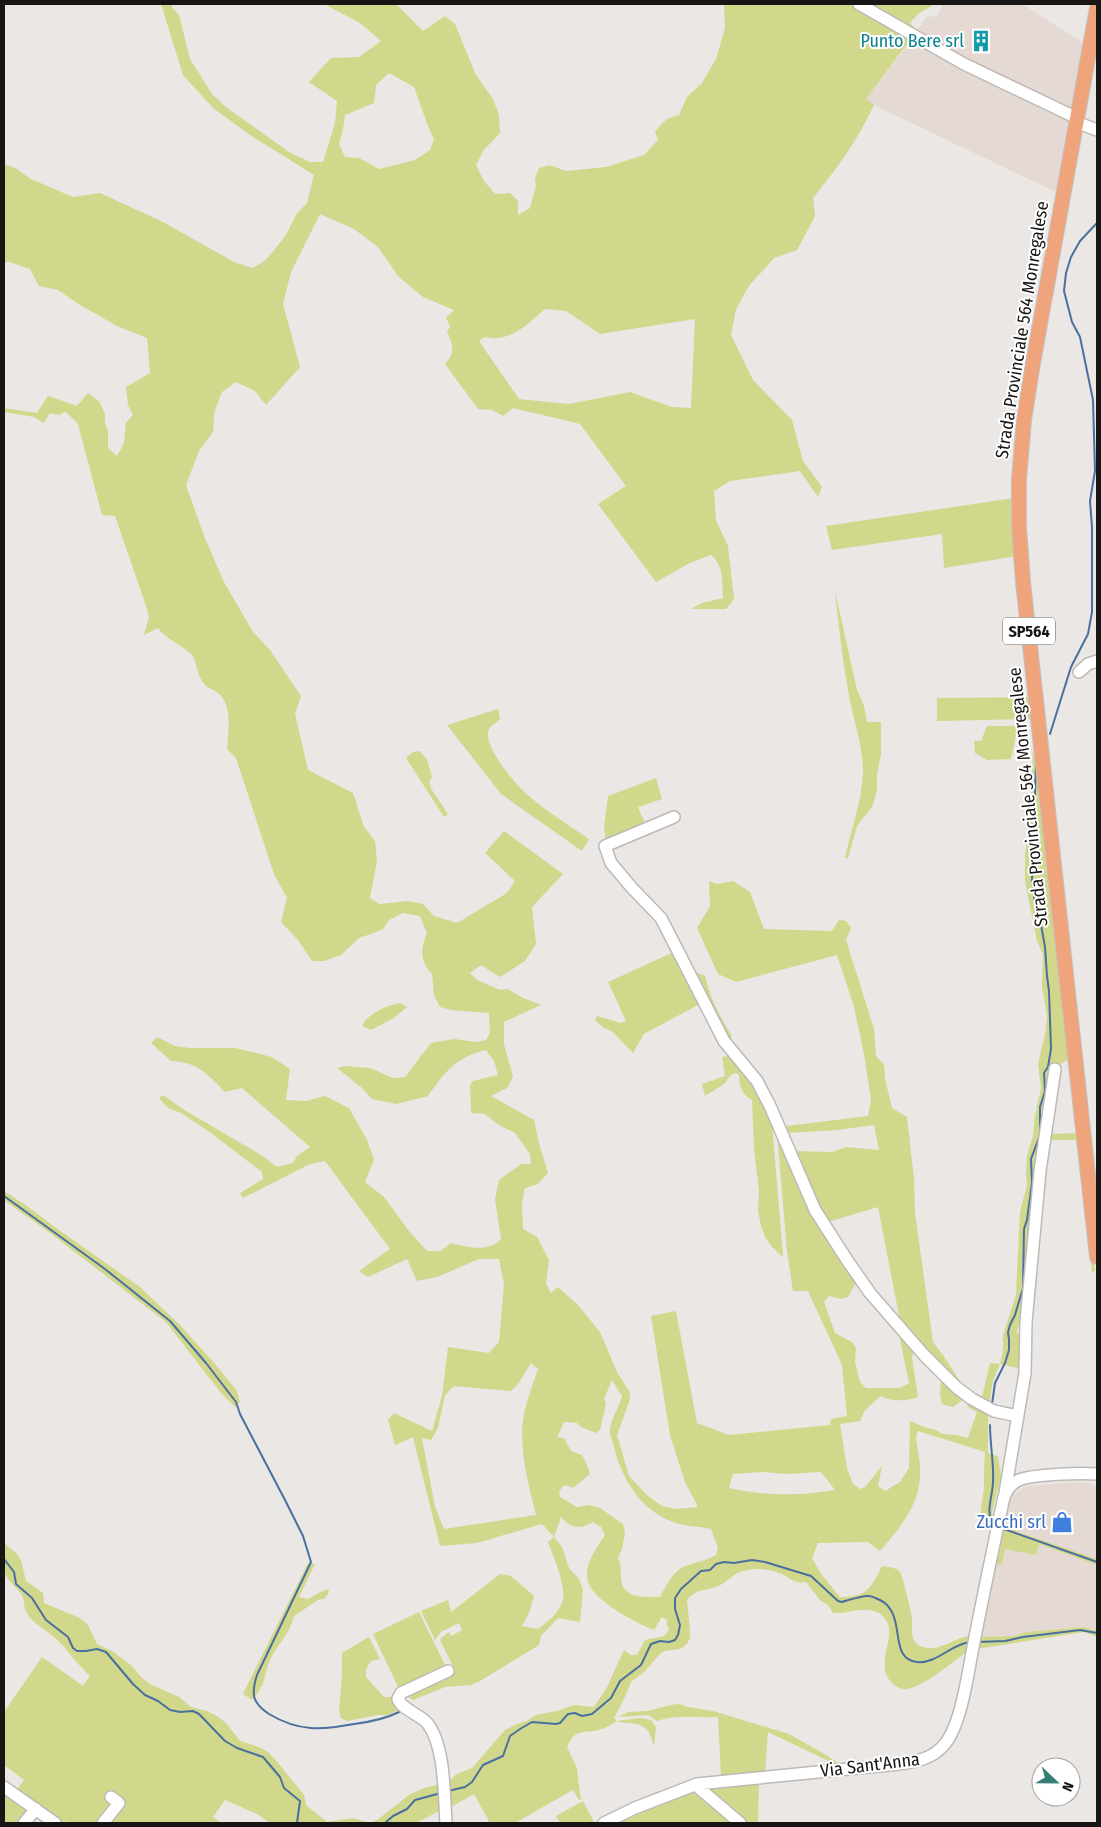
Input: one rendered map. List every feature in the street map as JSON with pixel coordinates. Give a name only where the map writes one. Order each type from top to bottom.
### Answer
[{"type":"main road","name":"Strada Provinciale 564 Monregalese","points":[[1097,8],[1034,353],[1019,462],[1019,527],[1023,582],[1097,1257]]},
{"type":"street","points":[[859,4],[964,64],[1097,130]]},
{"type":"street","points":[[1079,672],[1088,664],[1097,661]]},
{"type":"street","points":[[674,817],[604,846],[612,863],[632,888],[661,918],[724,1042],[757,1081],[770,1106],[815,1210],[870,1293],[924,1355],[956,1387],[972,1399],[994,1411],[1018,1416]]},
{"type":"street","name":"Via Sant'Anna","points":[[604,1823],[696,1784],[899,1764],[928,1757],[944,1745],[953,1729],[966,1681],[1004,1497],[1018,1416],[1025,1373],[1026,1322],[1040,1171],[1055,1069]]},
{"type":"street","points":[[1004,1497],[1012,1485],[1022,1479],[1094,1473]]},
{"type":"street","points":[[446,1823],[443,1783],[436,1737],[424,1719],[400,1704],[398,1699],[401,1694],[448,1671]]},
{"type":"street","points":[[696,1784],[740,1823]]},
{"type":"street","points":[[4,1787],[55,1823]]},
{"type":"street","points":[[104,1823],[119,1803],[111,1797]]},
{"type":"street","points":[[24,1823],[36,1809]]},
{"type":"shaded area","points":[[943,4],[1022,4],[1088,46],[1060,194],[874,105],[866,99],[907,46],[926,17],[937,16]]},
{"type":"shaded area","points":[[1076,1482],[1097,1486],[1097,1631],[1084,1627],[1026,1632],[1014,1636],[978,1637],[1007,1503],[1010,1498],[1027,1486]]},
{"type":"green space","points":[[161,4],[173,4],[172,7],[179,15],[190,59],[212,94],[226,107],[289,152],[310,162],[323,162],[335,123],[337,101],[309,82],[331,58],[359,57],[381,41],[360,23],[324,4],[396,4],[423,31],[445,16],[455,24],[476,75],[493,99],[499,115],[500,133],[483,151],[476,165],[484,181],[495,194],[510,193],[518,201],[518,215],[530,208],[539,168],[549,165],[566,171],[606,167],[644,155],[658,140],[655,132],[658,128],[668,119],[679,115],[687,97],[702,83],[716,59],[725,28],[724,4],[853,4],[896,27],[865,4],[932,4],[932,6],[919,13],[910,23],[917,31],[866,99],[874,105],[846,153],[813,198],[815,216],[797,250],[774,258],[749,286],[736,309],[731,335],[753,380],[792,420],[803,461],[822,487],[818,497],[800,471],[730,481],[714,491],[716,520],[728,546],[734,599],[726,609],[691,609],[702,603],[723,598],[720,569],[711,555],[690,563],[656,582],[598,504],[626,486],[580,424],[513,408],[503,416],[492,410],[478,409],[445,364],[452,352],[451,341],[447,332],[450,326],[446,318],[454,310],[423,297],[398,276],[378,247],[354,229],[320,214],[291,272],[283,304],[300,367],[266,405],[255,391],[236,382],[222,392],[214,413],[213,432],[199,451],[186,485],[204,536],[224,582],[253,632],[270,650],[301,696],[295,714],[308,770],[353,793],[364,827],[375,841],[377,861],[370,898],[379,904],[408,901],[423,904],[434,916],[457,923],[507,893],[515,881],[485,853],[504,831],[563,874],[532,907],[536,944],[525,961],[500,977],[481,965],[470,973],[477,980],[500,990],[508,989],[523,998],[541,1005],[504,1022],[504,1044],[513,1077],[507,1088],[491,1096],[534,1120],[548,1173],[538,1184],[525,1188],[522,1203],[523,1229],[537,1237],[549,1260],[546,1284],[551,1293],[558,1287],[578,1305],[600,1332],[617,1372],[629,1391],[630,1399],[617,1435],[629,1476],[648,1496],[662,1506],[676,1509],[698,1507],[685,1482],[670,1435],[651,1316],[676,1311],[697,1423],[729,1435],[830,1425],[831,1419],[847,1416],[842,1365],[808,1291],[793,1291],[787,1251],[777,1133],[857,1281],[848,1297],[841,1299],[829,1296],[824,1302],[835,1333],[852,1342],[856,1348],[855,1362],[860,1382],[866,1388],[900,1388],[909,1383],[898,1330],[914,1349],[912,1358],[918,1397],[899,1400],[881,1396],[865,1410],[860,1421],[840,1424],[847,1468],[853,1484],[860,1489],[865,1487],[882,1466],[878,1486],[885,1491],[900,1482],[909,1468],[910,1421],[942,1434],[968,1438],[977,1412],[969,1408],[964,1399],[953,1407],[942,1404],[940,1395],[941,1377],[988,1411],[988,1453],[998,1456],[1001,1476],[992,1513],[995,1519],[993,1530],[983,1523],[981,1512],[985,1452],[918,1431],[916,1436],[920,1471],[919,1487],[907,1516],[887,1543],[880,1551],[868,1542],[818,1543],[812,1558],[822,1575],[840,1597],[849,1597],[867,1590],[882,1566],[896,1569],[900,1572],[907,1594],[912,1618],[912,1635],[915,1642],[923,1647],[935,1648],[971,1636],[968,1651],[921,1684],[909,1689],[900,1688],[889,1680],[886,1673],[885,1658],[889,1628],[887,1621],[881,1614],[868,1610],[833,1613],[806,1582],[795,1581],[776,1572],[754,1569],[735,1574],[721,1585],[695,1593],[687,1600],[690,1638],[687,1644],[680,1649],[664,1651],[644,1672],[631,1682],[614,1718],[617,1721],[596,1731],[581,1732],[570,1740],[567,1747],[577,1768],[582,1799],[579,1800],[573,1790],[515,1823],[486,1823],[489,1821],[474,1794],[447,1809],[445,1784],[457,1774],[472,1768],[505,1730],[536,1715],[574,1705],[594,1707],[607,1687],[624,1650],[631,1655],[637,1655],[645,1640],[664,1636],[669,1630],[667,1620],[662,1617],[654,1630],[625,1616],[604,1602],[590,1586],[587,1578],[588,1566],[592,1555],[605,1535],[601,1527],[593,1522],[576,1527],[568,1524],[561,1517],[554,1537],[542,1524],[477,1543],[440,1546],[413,1437],[395,1445],[388,1420],[394,1413],[432,1431],[442,1396],[448,1347],[489,1353],[499,1342],[504,1284],[499,1259],[479,1259],[437,1277],[417,1281],[407,1259],[368,1277],[359,1271],[390,1249],[325,1161],[310,1164],[243,1198],[240,1193],[263,1179],[262,1172],[211,1133],[181,1113],[168,1108],[159,1098],[163,1095],[186,1111],[261,1155],[277,1167],[293,1163],[297,1156],[310,1147],[242,1088],[225,1092],[201,1070],[188,1064],[171,1061],[151,1043],[157,1037],[175,1046],[235,1048],[272,1057],[290,1069],[286,1100],[306,1101],[325,1096],[349,1108],[367,1140],[374,1160],[365,1182],[384,1197],[409,1231],[427,1251],[441,1251],[451,1243],[477,1248],[490,1246],[501,1239],[495,1199],[499,1180],[521,1164],[531,1164],[530,1154],[515,1133],[499,1125],[485,1114],[471,1113],[470,1085],[473,1081],[498,1075],[494,1061],[486,1050],[459,1061],[446,1073],[428,1096],[397,1104],[372,1099],[362,1088],[337,1068],[344,1066],[370,1068],[393,1078],[405,1077],[431,1043],[454,1039],[476,1042],[486,1040],[490,1033],[489,1013],[451,1010],[440,1007],[434,996],[432,974],[423,960],[422,950],[427,933],[420,916],[403,913],[389,920],[383,929],[359,938],[341,955],[324,961],[312,961],[298,940],[281,922],[287,898],[274,874],[236,758],[227,749],[229,727],[226,704],[218,693],[203,682],[193,657],[187,650],[166,636],[158,628],[144,635],[149,617],[145,603],[115,516],[102,515],[78,424],[65,411],[60,415],[50,413],[44,423],[34,417],[4,412],[4,408],[37,413],[48,396],[77,406],[88,393],[99,401],[105,414],[108,448],[117,456],[124,443],[126,423],[133,415],[128,405],[126,387],[150,373],[147,338],[117,326],[58,290],[39,286],[30,269],[4,262],[4,164],[15,168],[31,179],[73,197],[100,193],[163,222],[234,262],[252,268],[262,263],[272,253],[286,235],[297,213],[307,203],[314,175],[250,135],[213,108],[183,75]],"holes":[[[389,73],[414,87],[434,139],[430,150],[415,160],[379,169],[359,158],[345,157],[339,144],[345,115],[374,103],[376,85]],[[545,309],[566,311],[600,334],[695,319],[691,408],[672,407],[630,392],[569,404],[519,399],[479,341],[485,337],[494,338],[510,335],[525,326]],[[531,1363],[538,1369],[528,1397],[522,1427],[525,1465],[536,1515],[444,1529],[435,1507],[422,1438],[431,1440],[438,1428],[445,1395],[454,1386],[511,1391],[518,1384]],[[612,1380],[622,1396],[611,1423],[610,1436],[622,1471],[634,1492],[642,1502],[662,1517],[678,1524],[711,1529],[718,1548],[716,1555],[685,1566],[677,1571],[660,1597],[635,1595],[625,1590],[622,1585],[618,1558],[625,1533],[623,1524],[600,1508],[589,1505],[577,1507],[560,1497],[559,1492],[562,1487],[566,1485],[573,1488],[590,1474],[582,1455],[571,1451],[564,1438],[557,1437],[564,1422],[577,1423],[581,1427],[596,1433],[600,1430],[606,1404],[604,1399]],[[821,1472],[835,1490],[782,1494],[755,1493],[729,1488],[733,1474]]]},
{"type":"green space","points":[[1014,498],[1017,556],[944,568],[942,534],[832,550],[826,526]]},
{"type":"green space","points":[[835,591],[857,690],[864,706],[867,722],[881,722],[881,754],[877,775],[877,791],[872,807],[857,826],[848,858],[845,858],[861,794],[863,763],[845,674]]},
{"type":"green space","points":[[1033,697],[1035,719],[937,721],[937,698]]},
{"type":"green space","points":[[498,709],[500,719],[489,729],[488,736],[495,754],[509,775],[524,791],[543,808],[589,839],[582,851],[501,794],[447,725]]},
{"type":"green space","points":[[987,726],[1018,726],[1011,759],[987,760],[975,753],[974,741],[981,741]]},
{"type":"green space","points":[[1037,744],[1071,1058],[1053,1068],[1025,1306],[1017,1331],[1021,1341],[1018,1368],[1000,1364],[1003,1350],[1003,1335],[1016,1295],[1020,1212],[1027,1185],[1027,1156],[1033,1136],[1041,1088],[1038,1064],[1047,1016],[1042,987],[1043,954],[1037,941],[1025,881],[1025,855],[1030,813],[1033,750]]},
{"type":"green space","points":[[420,751],[427,760],[432,777],[429,782],[432,790],[448,814],[444,817],[406,758],[413,752]]},
{"type":"green space","points":[[656,778],[662,799],[638,807],[646,826],[606,842],[604,827],[608,796]]},
{"type":"green space","points":[[709,881],[717,884],[733,881],[750,892],[764,929],[832,931],[839,920],[846,921],[851,928],[846,940],[874,1029],[876,1056],[884,1065],[885,1079],[892,1108],[907,1117],[914,1179],[915,1213],[933,1342],[967,1392],[950,1378],[900,1321],[878,1207],[828,1222],[817,1205],[794,1151],[832,1152],[846,1147],[879,1150],[874,1125],[837,1130],[786,1133],[736,1051],[744,1054],[759,1074],[786,1126],[868,1116],[871,1100],[864,1054],[854,1007],[837,955],[736,982],[718,974],[697,928],[710,906]]},
{"type":"green space","points":[[676,951],[699,1001],[698,1005],[644,1034],[633,1053],[613,1032],[604,1028],[595,1020],[597,1016],[621,1023],[626,1021],[608,982]]},
{"type":"green space","points":[[691,970],[705,976],[716,1007],[732,1036],[729,1043]]},
{"type":"green space","points":[[400,1003],[407,1007],[394,1018],[371,1030],[362,1026],[368,1018],[378,1011]]},
{"type":"green space","points":[[728,1056],[745,1071],[761,1097],[772,1123],[783,1257],[772,1247],[765,1237],[761,1226],[758,1210],[759,1192],[754,1148],[752,1100],[743,1093],[739,1075],[736,1073],[731,1075],[724,1084],[705,1096],[702,1084],[725,1076],[722,1057]]},
{"type":"green space","points":[[1079,1133],[1095,1271],[1092,1272],[1076,1140],[1048,1140],[1049,1134]]},
{"type":"green space","points":[[4,1191],[140,1287],[180,1325],[216,1365],[237,1391],[240,1402],[235,1407],[221,1393],[166,1322],[4,1200]]},
{"type":"green space","points":[[990,1363],[1000,1364],[993,1381],[989,1405],[981,1401]]},
{"type":"green space","points":[[1001,1526],[1097,1559],[1097,1565],[1039,1544],[1036,1555],[1005,1549],[1002,1565],[993,1564]]},
{"type":"green space","points":[[554,1537],[562,1547],[569,1568],[579,1579],[583,1590],[580,1622],[558,1618],[541,1636],[539,1645],[471,1685],[445,1687],[413,1700],[405,1695],[451,1673],[453,1666],[440,1640],[449,1632],[451,1636],[462,1630],[459,1623],[441,1632],[435,1640],[421,1611],[448,1600],[451,1612],[500,1574],[511,1576],[534,1596],[529,1613],[522,1626],[538,1629],[555,1614],[562,1603],[563,1590],[562,1581],[548,1542]]},
{"type":"green space","points":[[4,1543],[21,1560],[26,1581],[43,1593],[44,1603],[80,1618],[88,1625],[97,1644],[112,1651],[131,1665],[142,1678],[152,1685],[179,1697],[191,1707],[217,1716],[226,1723],[240,1741],[268,1752],[304,1795],[306,1805],[327,1822],[353,1818],[370,1823],[270,1823],[257,1814],[225,1800],[213,1817],[221,1823],[107,1823],[121,1798],[110,1790],[104,1798],[114,1805],[100,1823],[68,1823],[65,1821],[62,1823],[16,1791],[24,1780],[4,1765],[4,1712],[42,1657],[83,1686],[90,1676],[60,1643],[27,1613],[22,1595],[5,1574],[3,1561]]},
{"type":"green space","points":[[308,1563],[315,1564],[299,1597],[308,1599],[325,1590],[329,1590],[328,1594],[324,1599],[318,1600],[294,1616],[287,1633],[271,1658],[260,1689],[252,1700],[243,1694]]},
{"type":"green space","points":[[419,1612],[446,1667],[399,1689],[373,1634]]},
{"type":"green space","points":[[1084,1627],[1097,1631],[1097,1637],[1084,1632],[976,1649],[978,1637],[1014,1636],[1026,1632]]},
{"type":"green space","points":[[369,1637],[380,1659],[371,1661],[366,1669],[366,1677],[384,1697],[395,1697],[400,1709],[388,1715],[347,1721],[341,1718],[339,1712],[342,1653]]},
{"type":"green space","points":[[679,1704],[713,1711],[789,1734],[828,1756],[838,1763],[839,1766],[768,1732],[765,1772],[721,1775],[718,1717],[680,1717],[657,1721],[648,1715],[618,1717],[628,1712],[648,1711]]},
{"type":"green space","points":[[640,1718],[651,1720],[656,1727],[654,1746],[649,1733],[641,1725],[617,1721]]},
{"type":"green space","points":[[759,1782],[758,1823],[744,1823],[703,1787]]},
{"type":"green space","points":[[440,1784],[443,1809],[416,1823],[370,1823],[377,1820],[409,1795],[421,1789]]},
{"type":"green space","points":[[695,1789],[736,1823],[612,1823]]},
{"type":"green space","points":[[4,1791],[32,1811],[21,1823],[4,1823]]},
{"type":"green space","points":[[583,1801],[594,1822],[560,1823],[556,1816]]},
{"type":"waterway","points":[[1050,734],[1071,667],[1088,634],[1092,612],[1092,527],[1090,501],[1095,471],[1093,400],[1080,337],[1072,322],[1064,291],[1066,273],[1071,257],[1080,241],[1097,223]]},
{"type":"waterway","points":[[992,1404],[995,1383],[1009,1350],[1008,1332],[1023,1288],[1024,1229],[1032,1183],[1031,1159],[1040,1135],[1040,1107],[1045,1091],[1044,1073],[1048,1067],[1051,1049],[1045,947],[1041,925],[1036,914],[1032,879],[1036,765]]},
{"type":"waterway","points":[[4,1196],[105,1269],[170,1321],[236,1402],[240,1414],[303,1536],[311,1562],[257,1675],[254,1698],[259,1706],[280,1720],[301,1727],[311,1728],[331,1728],[366,1722],[399,1712]]},
{"type":"waterway","points":[[990,1425],[993,1474],[990,1514],[993,1524]]},
{"type":"waterway","points":[[1001,1528],[1097,1562]]},
{"type":"waterway","points":[[4,1559],[14,1572],[16,1584],[32,1598],[46,1620],[68,1637],[73,1648],[77,1651],[97,1649],[106,1652],[145,1695],[158,1701],[170,1710],[180,1712],[193,1711],[199,1714],[225,1741],[237,1748],[263,1757],[280,1777],[284,1788],[300,1801],[297,1823]]},
{"type":"waterway","points":[[448,1791],[465,1787],[472,1782],[483,1765],[503,1756],[510,1736],[532,1722],[556,1724],[560,1723],[568,1714],[575,1713],[582,1716],[592,1714],[611,1698],[620,1681],[641,1665],[651,1644],[675,1640],[680,1625],[675,1609],[675,1598],[681,1589],[701,1571],[710,1570],[716,1564],[752,1560],[765,1562],[811,1576],[838,1601],[842,1602],[872,1596],[888,1607],[893,1615],[902,1653],[908,1659],[917,1662],[931,1660],[957,1646],[970,1642]]},
{"type":"waterway","points":[[977,1642],[1005,1641],[1080,1630],[1097,1633]]},
{"type":"waterway","points":[[385,1823],[393,1816],[407,1809],[415,1800],[441,1793]]},
{"type":"place","name":"Punto Bere srl","points":[[981,41]]},
{"type":"place","name":"Zucchi srl","points":[[1062,1522]]}]
